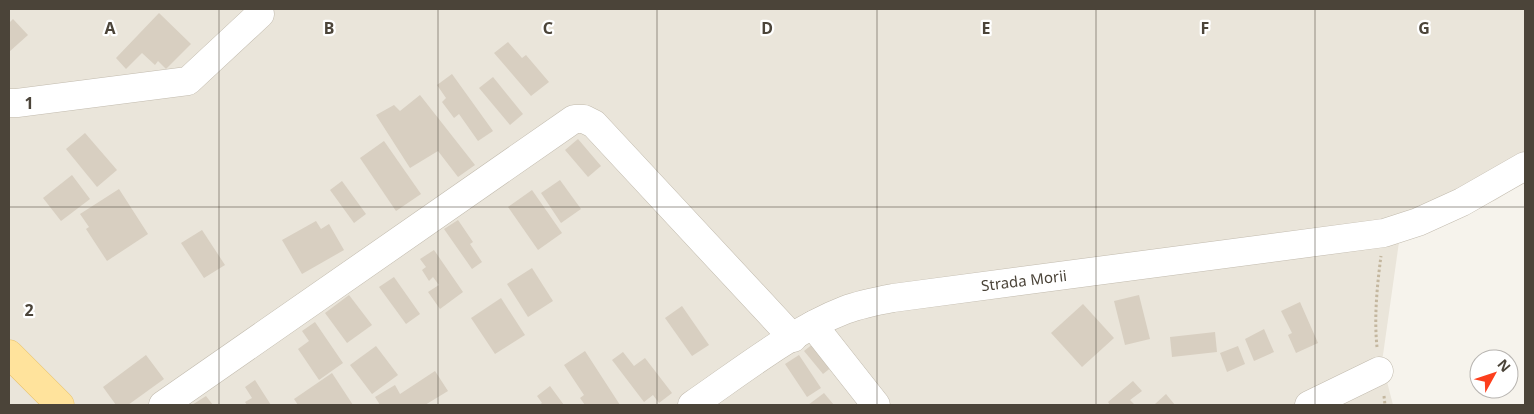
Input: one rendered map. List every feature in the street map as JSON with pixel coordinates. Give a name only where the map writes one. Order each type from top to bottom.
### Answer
[{"type":"main road","points":[[9,354],[60,405]]},
{"type":"street","points":[[9,103],[188,81],[260,14]]},
{"type":"street","points":[[163,405],[574,119],[584,119],[594,124],[876,405]]},
{"type":"street","name":"Strada Morii","points":[[692,405],[803,332],[845,310],[868,303],[893,298],[1384,234],[1418,222],[1462,202],[1525,166]]},
{"type":"street","points":[[1309,405],[1379,371]]},
{"type":"path","points":[[1384,234],[1377,288],[1376,336],[1379,371],[1385,405]]},
{"type":"shaded area","points":[[9,9],[1525,9],[1525,181],[1496,200],[1399,242],[1382,362],[1393,405],[9,405]]},
{"type":"building","points":[[159,13],[191,44],[166,69],[158,61],[155,65],[142,53],[126,69],[116,58]]},
{"type":"building","points":[[13,19],[28,35],[9,52],[9,23]]},
{"type":"building","points":[[508,42],[522,58],[526,55],[549,82],[531,96],[494,53]]},
{"type":"building","points":[[452,74],[493,131],[478,141],[459,114],[454,118],[442,102],[446,98],[437,85]]},
{"type":"building","points":[[493,77],[523,114],[510,125],[479,88]]},
{"type":"building","points":[[420,95],[475,165],[458,177],[438,151],[410,168],[376,115],[394,105],[400,111]]},
{"type":"building","points":[[85,133],[117,170],[97,187],[66,149]]},
{"type":"building","points":[[578,139],[601,166],[588,177],[565,150]]},
{"type":"building","points":[[384,141],[421,194],[396,211],[360,158]]},
{"type":"building","points":[[72,175],[90,199],[61,221],[43,198]]},
{"type":"building","points":[[560,180],[581,209],[561,223],[541,193]]},
{"type":"building","points":[[342,181],[366,214],[354,223],[330,190]]},
{"type":"building","points":[[119,189],[148,234],[107,261],[86,229],[89,227],[80,214]]},
{"type":"building","points":[[532,190],[562,233],[538,250],[508,207]]},
{"type":"building","points":[[458,220],[473,242],[470,244],[482,262],[472,269],[444,229]]},
{"type":"building","points":[[316,221],[321,229],[329,224],[344,250],[302,274],[282,240]]},
{"type":"building","points":[[202,230],[225,265],[204,278],[181,243]]},
{"type":"building","points":[[434,250],[463,292],[440,309],[428,292],[439,285],[433,277],[429,281],[422,270],[426,267],[420,259]]},
{"type":"building","points":[[532,268],[553,301],[528,317],[507,284]]},
{"type":"building","points":[[394,277],[420,314],[406,324],[379,287]]},
{"type":"building","points":[[349,295],[372,325],[347,343],[325,313]]},
{"type":"building","points":[[1139,295],[1150,339],[1125,345],[1114,301]]},
{"type":"building","points":[[501,298],[525,335],[495,354],[471,318]]},
{"type":"building","points":[[1300,302],[1318,343],[1296,353],[1288,335],[1292,333],[1281,311]]},
{"type":"building","points":[[1083,304],[1114,338],[1082,367],[1051,333]]},
{"type":"building","points":[[682,306],[709,345],[692,356],[665,318]]},
{"type":"building","points":[[315,322],[343,363],[319,380],[298,349],[309,341],[302,331]]},
{"type":"building","points":[[1264,329],[1274,352],[1254,361],[1245,339]]},
{"type":"building","points":[[1215,332],[1217,352],[1172,357],[1170,337]]},
{"type":"building","points":[[814,343],[833,366],[823,374],[804,351]]},
{"type":"building","points":[[376,346],[398,375],[372,394],[350,365]]},
{"type":"building","points":[[1238,346],[1245,364],[1227,372],[1220,353]]},
{"type":"building","points":[[585,351],[620,405],[585,405],[580,398],[584,395],[564,365]]},
{"type":"building","points":[[623,352],[634,366],[645,358],[672,393],[659,403],[653,395],[644,402],[612,360]]},
{"type":"building","points":[[146,355],[164,379],[128,405],[116,405],[103,387]]},
{"type":"building","points":[[799,355],[821,388],[807,397],[785,364]]},
{"type":"building","points":[[435,371],[448,391],[425,405],[380,405],[375,397],[395,385],[400,394]]},
{"type":"building","points":[[332,373],[353,405],[298,405],[294,399]]},
{"type":"building","points":[[255,380],[271,405],[247,405],[245,402],[252,398],[245,387]]},
{"type":"building","points":[[1133,381],[1142,391],[1130,400],[1135,405],[1110,405],[1108,402]]},
{"type":"building","points":[[550,386],[564,405],[539,405],[542,403],[537,396]]},
{"type":"building","points":[[824,393],[834,405],[808,405]]},
{"type":"building","points":[[1166,394],[1175,405],[1155,405],[1155,404]]},
{"type":"building","points":[[206,396],[213,405],[192,405]]}]
